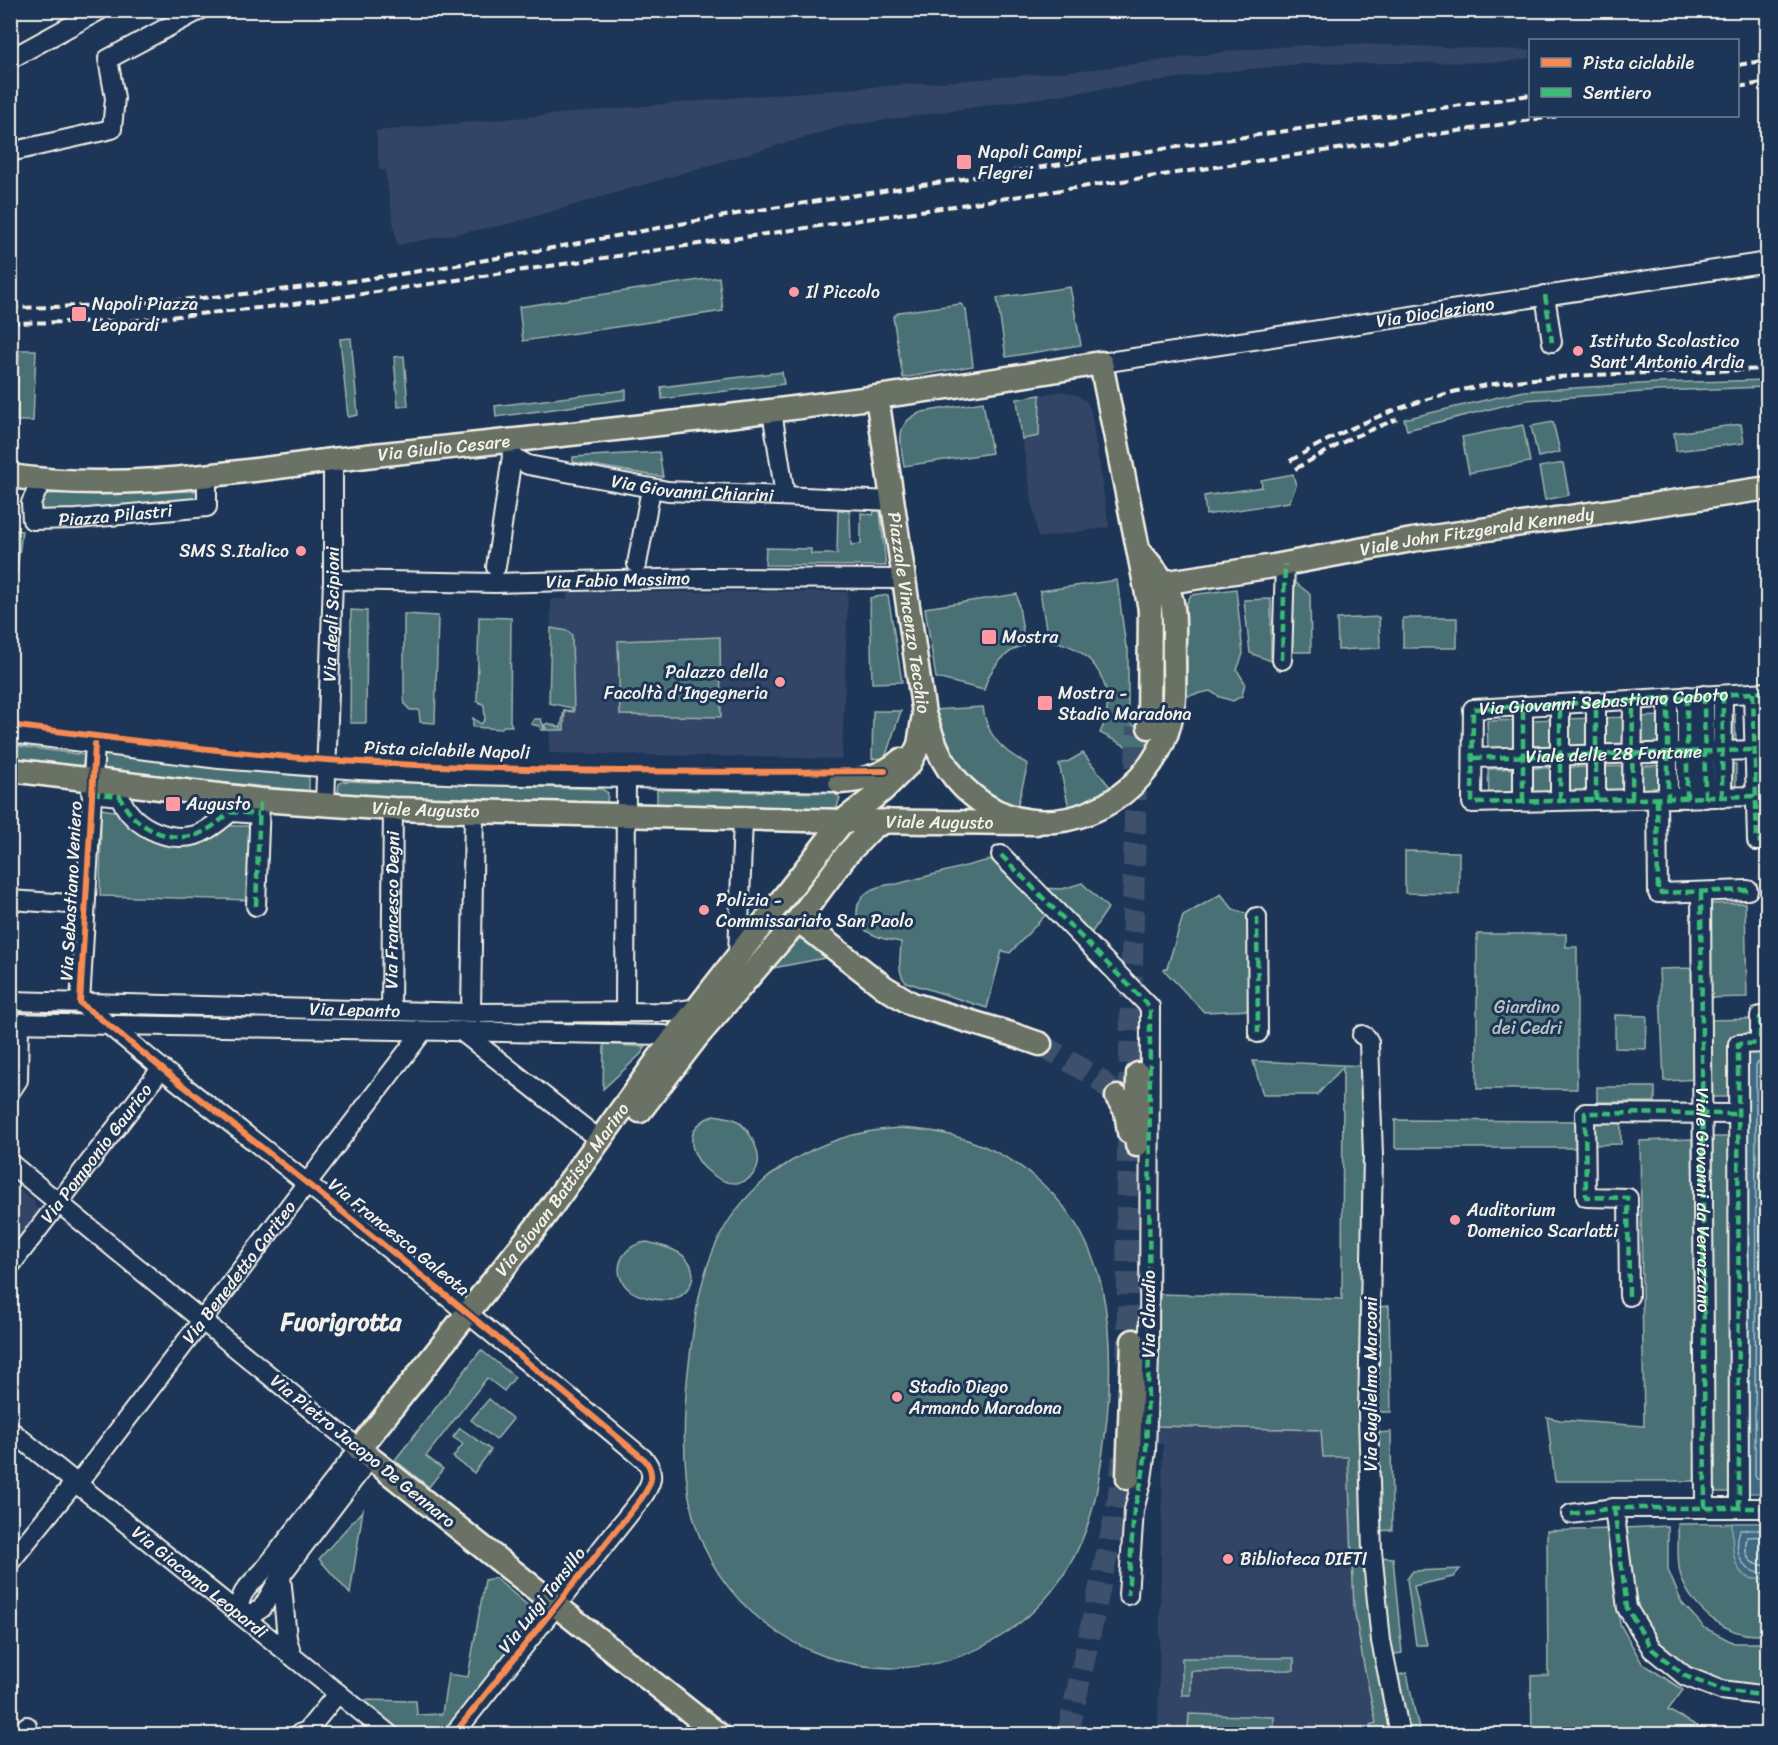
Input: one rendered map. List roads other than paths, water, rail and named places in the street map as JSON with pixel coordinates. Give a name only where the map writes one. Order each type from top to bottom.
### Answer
[{"type":"main road","points":[[877,397],[1101,363]]},
{"type":"main road","name":"Piazzale Vincenzo Tecchio","points":[[1101,363],[1139,550],[1144,610]]},
{"type":"main road","name":"Piazzale Vincenzo Tecchio","points":[[877,397],[923,721],[943,764],[981,803],[1003,814],[1036,823],[1065,820],[1084,815],[1106,804],[1129,788],[1154,759],[1170,723],[1174,700],[1172,609],[1170,595],[1164,582],[1139,550]]},
{"type":"main road","name":"Via Giulio Cesare","points":[[10,476],[42,480],[125,482],[207,475],[333,459],[511,448],[877,397]]},
{"type":"main road","name":"Viale John Fitzgerald Kennedy","points":[[1164,582],[1285,564],[1423,538],[1767,488]]},
{"type":"main road","name":"Viale John Fitzgerald Kennedy","points":[[1139,550],[1169,575],[1188,579]]},
{"type":"main road","points":[[1172,609],[1176,591],[1188,579]]},
{"type":"main road","points":[[1143,727],[1144,610],[1154,590],[1164,582]]},
{"type":"main road","name":"Viale Augusto","points":[[840,782],[869,778],[895,765],[910,749],[923,721]]},
{"type":"main road","name":"Viale Augusto","points":[[852,818],[910,763],[917,751],[923,721]]},
{"type":"main road","name":"Viale Augusto","points":[[10,770],[91,786],[260,807],[325,804],[474,812],[1036,823]]},
{"type":"main road","points":[[840,782],[854,798],[852,818]]},
{"type":"main road","points":[[883,790],[879,809],[882,817],[887,820]]},
{"type":"main road","name":"Via Giovan Battista Marino","points":[[474,1318],[601,1141],[664,1043],[699,1008],[827,842],[852,818]]},
{"type":"main road","name":"Via Giovan Battista Marino","points":[[847,854],[852,818]]},
{"type":"main road","points":[[809,820],[825,830],[827,842]]},
{"type":"main road","name":"Via Giovan Battista Marino","points":[[365,1453],[697,1037],[798,920],[847,854],[873,827],[887,820]]},
{"type":"main road","points":[[798,920],[879,983],[912,1004],[1040,1044]]},
{"type":"main road","points":[[1118,1097],[1126,1111],[1133,1139],[1138,1074]]},
{"type":"main road","name":"Via Claudio","points":[[1128,1478],[1133,1341]]},
{"type":"main road","name":"Via Pietro Jacopo De Gennaro","points":[[365,1453],[718,1734]]},
{"type":"street","points":[[12,53],[100,10]]},
{"type":"street","points":[[10,152],[112,129],[115,98],[108,59],[200,10]]},
{"type":"street","name":"Via Diocleziano","points":[[1101,363],[1767,262]]},
{"type":"street","points":[[1545,295],[1552,342]]},
{"type":"street","points":[[772,411],[785,495]]},
{"type":"street","points":[[496,567],[511,448]]},
{"type":"street","name":"Via Giovanni Chiarini","points":[[511,448],[528,465],[651,489],[892,501]]},
{"type":"street","name":"Via degli Scipioni","points":[[325,804],[333,580],[333,459]]},
{"type":"street","name":"Piazza Pilastri","points":[[42,480],[32,503],[32,520],[77,519],[207,507],[207,475]]},
{"type":"street","points":[[638,564],[651,489]]},
{"type":"street","points":[[1282,660],[1285,564]]},
{"type":"street","name":"Via Fabio Massimo","points":[[333,580],[495,583],[702,578],[904,579]]},
{"type":"street","points":[[1760,692],[1755,750],[1755,796],[1762,841]]},
{"type":"street","name":"Via Giovanni Sebastiano Caboto","points":[[1755,796],[1472,803],[1473,709],[1760,692]]},
{"type":"street","points":[[1705,798],[1705,752],[1723,694]]},
{"type":"street","points":[[1695,696],[1705,752],[1705,798]]},
{"type":"street","points":[[1668,698],[1668,753],[1658,893],[1748,890]]},
{"type":"street","points":[[1632,799],[1633,700]]},
{"type":"street","points":[[1596,702],[1596,800]]},
{"type":"street","points":[[1560,704],[1560,800]]},
{"type":"street","points":[[1523,706],[1523,801]]},
{"type":"street","name":"Viale Augusto","points":[[10,733],[270,764],[469,775],[840,782]]},
{"type":"street","name":"Via Sebastiano Veniero","points":[[80,1003],[95,744]]},
{"type":"street","name":"Viale delle 28 Fontane","points":[[1473,758],[1755,750]]},
{"type":"street","points":[[625,1012],[626,778]]},
{"type":"street","points":[[91,786],[120,796],[124,806],[140,823],[171,837],[197,835],[231,812],[260,807],[256,906]]},
{"type":"street","name":"Via Francesco Degni","points":[[391,1009],[393,809]]},
{"type":"street","points":[[471,1013],[474,812]]},
{"type":"street","points":[[738,955],[743,818]]},
{"type":"street","name":"Via Claudio","points":[[1001,855],[1150,1007],[1149,1354],[1146,1451],[1134,1510],[1128,1595]]},
{"type":"street","name":"Viale Giovanni da Verrazzano","points":[[1701,892],[1705,1508]]},
{"type":"street","points":[[10,900],[85,904]]},
{"type":"street","points":[[1257,917],[1258,1033]]},
{"type":"street","name":"Via Lepanto","points":[[10,1000],[471,1013],[670,1012],[699,1008]]},
{"type":"street","name":"Via Francesco Galeota","points":[[80,1003],[110,1025],[161,1069],[308,1182],[645,1460],[652,1474],[651,1483]]},
{"type":"street","points":[[444,1012],[452,1031],[601,1141]]},
{"type":"street","points":[[1739,1508],[1738,1044],[1764,1043],[1760,1016]]},
{"type":"street","points":[[10,1092],[18,1080],[15,1023]]},
{"type":"street","name":"Via Lepanto","points":[[15,1023],[452,1031],[664,1043]]},
{"type":"street","name":"Via Benedetto Cariteo","points":[[10,1562],[75,1482],[82,1478],[423,1031]]},
{"type":"street","name":"Via Guglielmo Marconi","points":[[1362,1035],[1369,1042],[1373,1114],[1368,1414],[1372,1551],[1381,1641],[1400,1734]]},
{"type":"street","name":"Via Pomponio Gaurico","points":[[10,1266],[161,1069]]},
{"type":"street","points":[[1629,1296],[1628,1198],[1586,1197],[1585,1113],[1737,1114]]},
{"type":"street","name":"Via Pietro Jacopo De Gennaro","points":[[10,1163],[365,1453]]},
{"type":"street","name":"Via Giacomo Leopardi","points":[[10,1430],[389,1734]]},
{"type":"street","name":"Via Giovan Battista Marino","points":[[365,1453],[282,1574],[262,1608],[254,1613],[239,1613],[243,1592],[365,1453]]},
{"type":"street","name":"Via Luigi Tansillo","points":[[454,1734],[641,1499],[651,1483]]},
{"type":"street","points":[[1570,1514],[1614,1508],[1767,1508]]},
{"type":"street","points":[[1614,1508],[1627,1608],[1652,1649],[1685,1676],[1721,1690],[1767,1696]]},
{"type":"street","points":[[282,1574],[287,1638],[292,1656]]},
{"type":"street","points":[[299,1734],[307,1731],[338,1693]]},
{"type":"water","points":[[1767,1048],[1767,1493],[1742,1493],[1742,1050]]},
{"type":"water","points":[[1732,1523],[1767,1523],[1767,1578],[1755,1579],[1746,1576],[1740,1570],[1733,1553]]},
{"type":"tunnel","points":[[1127,1361],[1127,1197],[1137,727]]},
{"type":"tunnel","points":[[1040,1044],[1099,1079],[1117,1097]]},
{"type":"tunnel","points":[[1068,1734],[1118,1503],[1123,1457]]},
{"type":"railway","points":[[1739,65],[1768,60]]},
{"type":"railway","points":[[1739,87],[1768,82]]},
{"type":"railway","points":[[10,308],[149,302],[241,294],[427,270],[760,210],[1529,95]]},
{"type":"railway","points":[[10,323],[129,321],[288,305],[1552,117]]},
{"type":"railway","points":[[1290,461],[1347,430],[1387,413],[1470,388],[1556,377],[1768,369]]},
{"type":"railway","points":[[1295,469],[1351,438],[1397,419]]},
{"type":"place","name":"Napoli Campi Flegrei","points":[[964,162]]},
{"type":"place","name":"Il Piccolo","points":[[794,292]]},
{"type":"place","name":"Napoli Piazza Leopardi","points":[[79,314]]},
{"type":"place","name":"Istituto Scolastico Sant'Antonio Ardia","points":[[1578,351]]},
{"type":"place","name":"SMS S.Italico","points":[[301,551]]},
{"type":"place","name":"Mostra","points":[[989,637]]},
{"type":"place","name":"Palazzo della Facoltà d'Ingegneria","points":[[780,682]]},
{"type":"place","name":"Mostra - Stadio Maradona","points":[[1045,703]]},
{"type":"place","name":"Augusto","points":[[173,804]]},
{"type":"place","name":"Polizia - Commissariato San Paolo","points":[[704,910]]},
{"type":"place","name":"Auditorium Domenico Scarlatti","points":[[1455,1220]]},
{"type":"place","name":"Stadio Diego Armando Maradona","points":[[897,1397]]},
{"type":"place","name":"Biblioteca DIETI","points":[[1228,1559]]},
{"type":"district","name":"Fuorigrotta","points":[[341,1322]]},
{"type":"park label","name":"Giardino dei Cedri","points":[[1527,1017]]}]
